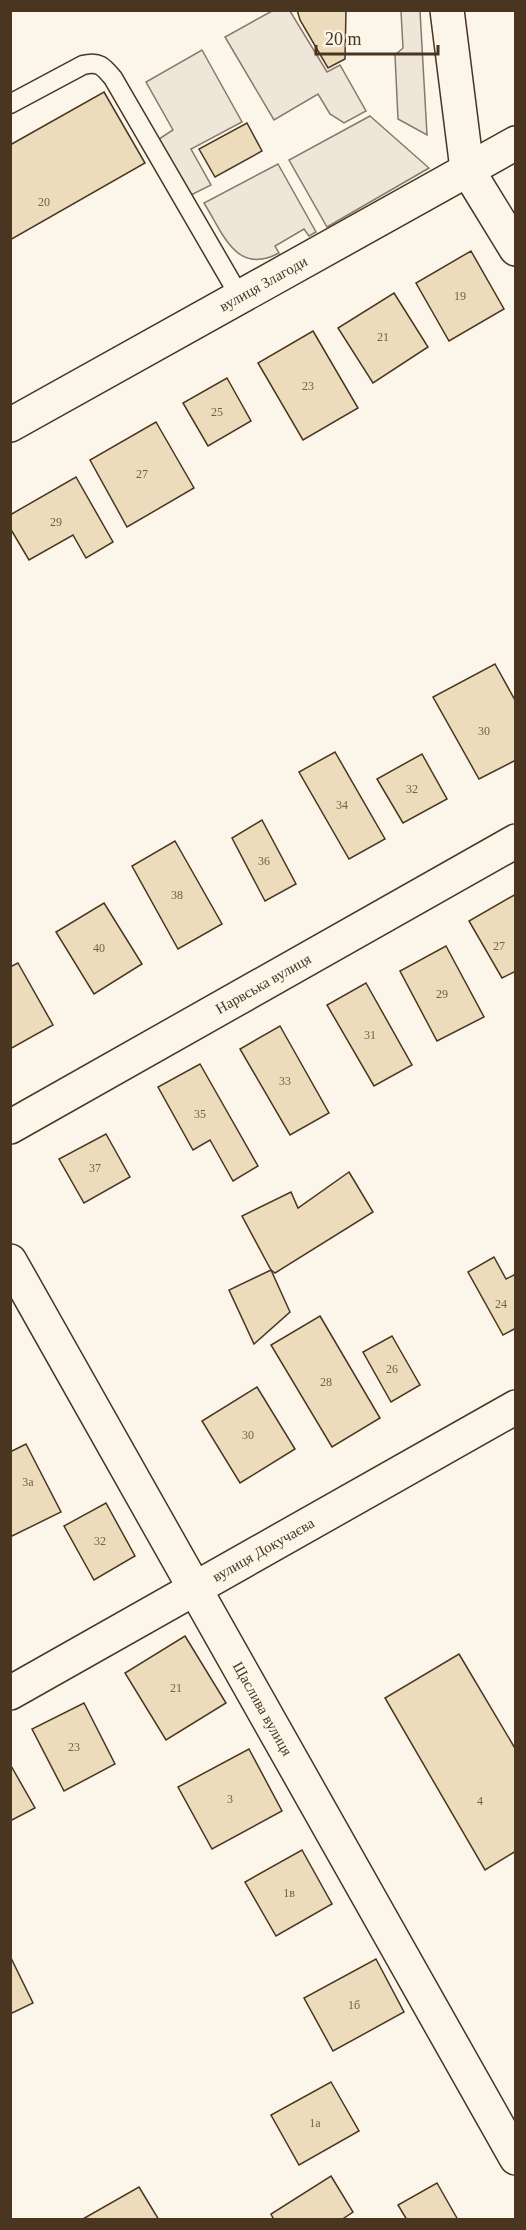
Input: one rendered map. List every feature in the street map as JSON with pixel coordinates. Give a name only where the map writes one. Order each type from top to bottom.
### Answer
[{"type":"street","points":[[447,10],[468,169],[516,249]]},
{"type":"street","name":"вулиця Злагоди","points":[[10,425],[516,143]]},
{"type":"street","name":"Нарвська вулиця","points":[[10,1127],[516,841]]},
{"type":"street","name":"Щаслива вулиця","points":[[10,1261],[196,1587],[516,2158]]},
{"type":"street","name":"вулиця Докучаєва","points":[[10,1694],[516,1407]]},
{"type":"lane","points":[[10,104],[83,65],[95,62],[103,65],[113,78],[240,297]]},
{"type":"shaded area","points":[[272,11],[290,11],[327,72],[340,65],[366,111],[344,123],[330,114],[318,94],[274,120],[225,37]]},
{"type":"shaded area","points":[[401,11],[420,11],[427,135],[398,119],[395,55],[403,48]]},
{"type":"shaded area","points":[[202,50],[242,122],[191,149],[211,185],[191,195],[159,139],[173,130],[146,82]]},
{"type":"shaded area","points":[[370,116],[429,168],[327,227],[289,160]]},
{"type":"shaded area","points":[[278,164],[316,232],[309,236],[304,229],[275,246],[279,253],[264,259],[252,259],[232,248],[204,203]]},
{"type":"building","points":[[297,10],[346,10],[345,59],[328,68],[300,20]]},
{"type":"building","points":[[104,92],[145,163],[10,240],[10,145]]},
{"type":"building","points":[[247,123],[262,151],[215,177],[199,149]]},
{"type":"building","points":[[471,251],[504,309],[449,341],[416,283]]},
{"type":"building","points":[[394,293],[428,347],[373,383],[338,328]]},
{"type":"building","points":[[313,331],[358,408],[303,440],[258,363]]},
{"type":"building","points":[[227,378],[251,421],[208,446],[183,403]]},
{"type":"building","points":[[156,422],[194,488],[127,527],[90,460]]},
{"type":"building","points":[[76,477],[113,542],[86,558],[73,535],[29,560],[10,528],[10,515]]},
{"type":"building","points":[[495,664],[516,702],[516,760],[479,779],[433,697]]},
{"type":"building","points":[[335,752],[385,839],[349,859],[299,772]]},
{"type":"building","points":[[422,754],[447,799],[403,823],[377,779]]},
{"type":"building","points":[[262,820],[296,884],[265,901],[232,838]]},
{"type":"building","points":[[175,841],[222,924],[178,949],[132,866]]},
{"type":"building","points":[[516,894],[516,971],[502,978],[469,921]]},
{"type":"building","points":[[104,903],[142,964],[94,994],[56,932]]},
{"type":"building","points":[[446,946],[484,1017],[437,1041],[400,971]]},
{"type":"building","points":[[18,963],[53,1025],[10,1049],[10,967]]},
{"type":"building","points":[[366,983],[412,1065],[374,1086],[327,1005]]},
{"type":"building","points":[[280,1026],[329,1113],[290,1135],[240,1049]]},
{"type":"building","points":[[200,1064],[258,1166],[233,1181],[210,1140],[193,1150],[158,1087]]},
{"type":"building","points":[[106,1134],[130,1177],[84,1203],[59,1159]]},
{"type":"building","points":[[349,1172],[373,1212],[275,1273],[271,1270],[242,1216],[291,1192],[298,1208]]},
{"type":"building","points":[[494,1257],[506,1279],[516,1274],[516,1328],[503,1335],[468,1272]]},
{"type":"building","points":[[271,1270],[290,1312],[254,1344],[229,1290]]},
{"type":"building","points":[[320,1316],[380,1418],[332,1447],[271,1345]]},
{"type":"building","points":[[392,1336],[420,1385],[391,1402],[363,1352]]},
{"type":"building","points":[[257,1387],[295,1449],[240,1483],[202,1421]]},
{"type":"building","points":[[26,1444],[61,1512],[10,1537],[10,1452]]},
{"type":"building","points":[[106,1503],[135,1556],[94,1580],[64,1526]]},
{"type":"building","points":[[185,1636],[226,1703],[166,1740],[125,1673]]},
{"type":"building","points":[[459,1654],[516,1750],[516,1851],[485,1870],[385,1698]]},
{"type":"building","points":[[84,1703],[115,1764],[64,1791],[32,1729]]},
{"type":"building","points":[[249,1749],[282,1811],[212,1849],[178,1787]]},
{"type":"building","points":[[10,1764],[35,1808],[10,1821]]},
{"type":"building","points":[[302,1850],[332,1904],[276,1936],[245,1882]]},
{"type":"building","points":[[10,1956],[33,2003],[10,2014]]},
{"type":"building","points":[[376,1959],[404,2012],[333,2051],[304,1998]]},
{"type":"building","points":[[331,2082],[359,2131],[299,2165],[271,2115]]},
{"type":"building","points":[[331,2176],[353,2212],[341,2220],[274,2220],[271,2214]]},
{"type":"building","points":[[437,2183],[458,2220],[407,2220],[398,2205]]},
{"type":"building","points":[[139,2187],[159,2220],[81,2220]]}]
